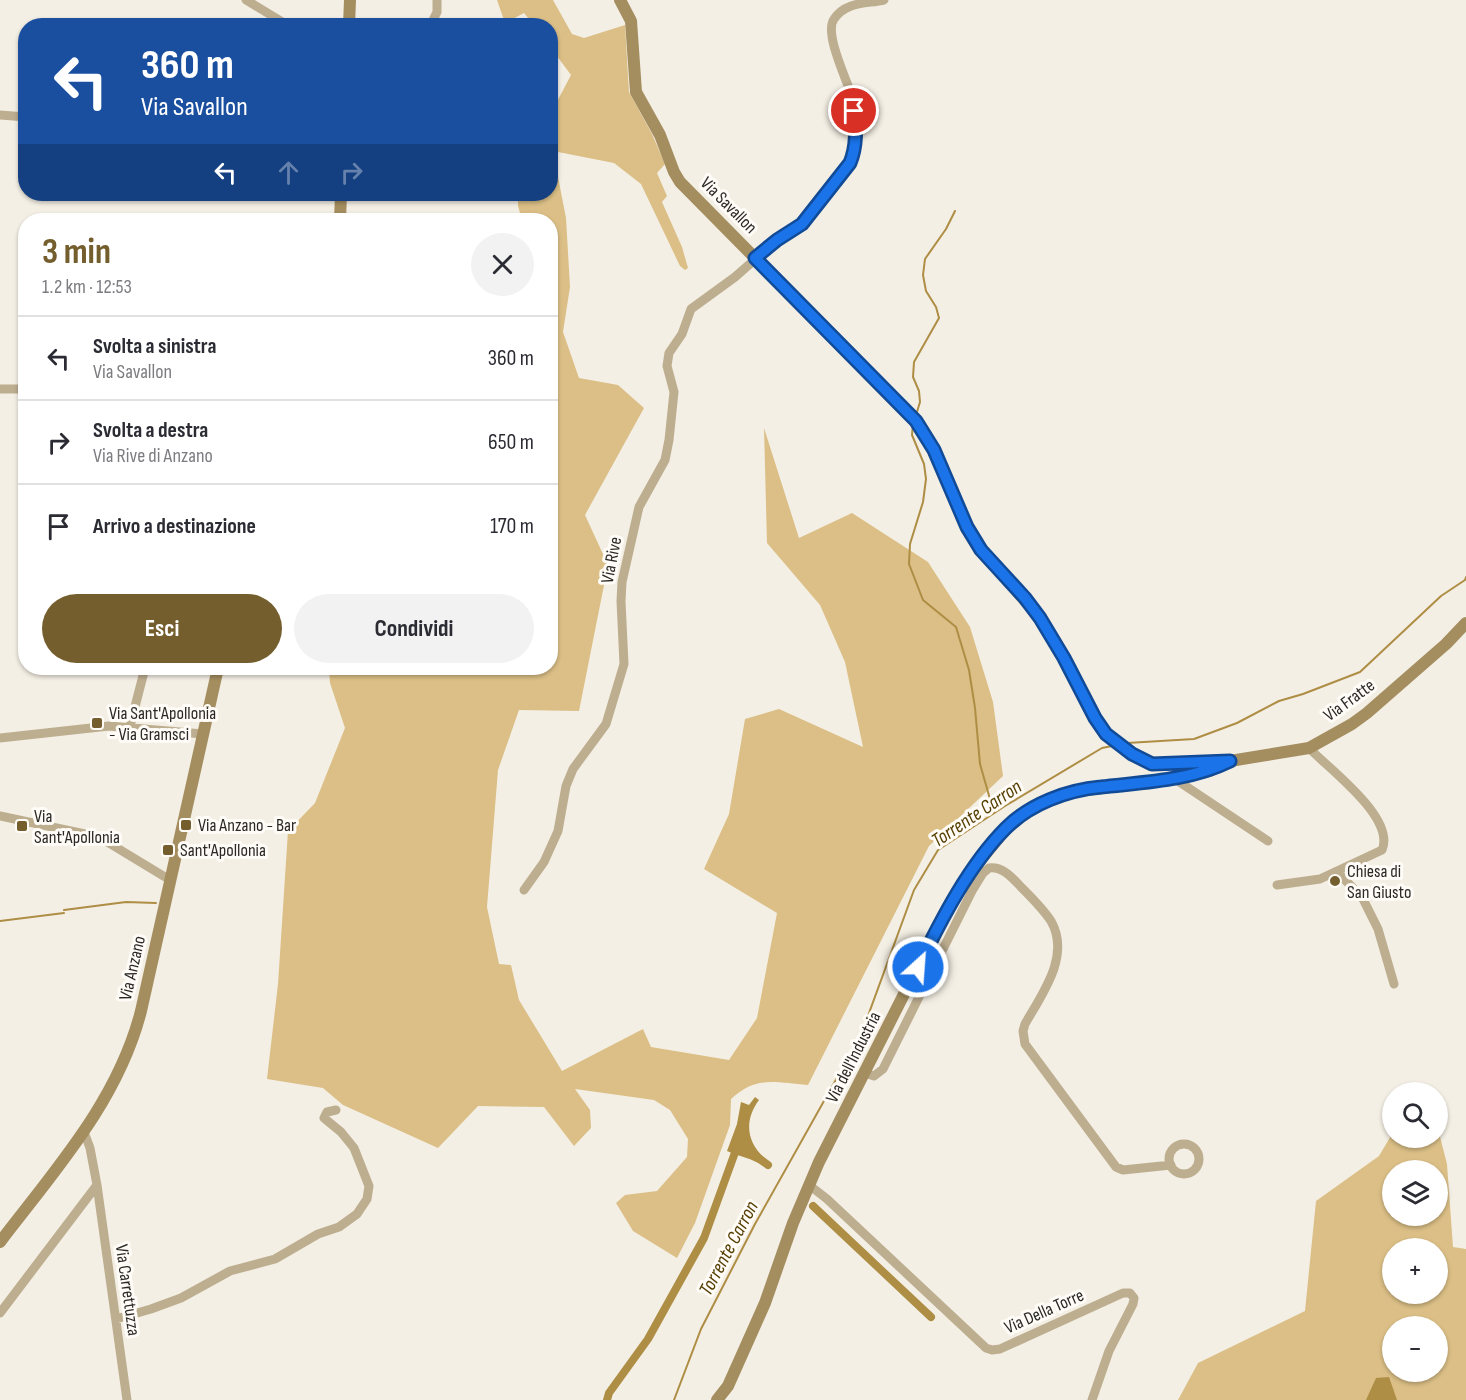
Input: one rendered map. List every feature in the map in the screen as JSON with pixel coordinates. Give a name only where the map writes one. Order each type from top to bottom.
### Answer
[{"type":"main road","points":[[349,18],[350,0]]},
{"type":"main road","name":"Via Savallon","points":[[620,0],[631,21],[636,92],[660,135],[680,182],[913,418],[934,450],[981,550],[1040,618],[1106,734],[1142,760],[1162,765],[1230,761]]},
{"type":"main road","name":"Via Fratte","points":[[1230,761],[1309,748],[1342,730],[1367,713],[1446,644],[1466,623]]},
{"type":"main road","name":"Via Anzano","points":[[0,1242],[84,1132],[109,1092],[138,1024],[217,675]]},
{"type":"main road","name":"Via dell'Industria","points":[[717,1400],[728,1386],[765,1303],[809,1185],[936,931],[1006,828],[1042,804],[1070,792],[1174,779],[1210,771],[1230,761]]},
{"type":"street","points":[[246,0],[276,18]]},
{"type":"street","points":[[434,18],[437,12],[437,0]]},
{"type":"street","name":"Via Rive","points":[[524,890],[544,862],[558,831],[566,786],[573,770],[606,724],[624,664],[622,582],[639,507],[665,460],[675,392],[667,366],[669,353],[682,334],[691,309],[701,299],[735,277],[777,240],[802,224],[850,163],[855,152],[856,126],[852,95],[840,64],[830,27],[834,18],[848,8],[863,2],[885,0]]},
{"type":"street","points":[[0,115],[18,116]]},
{"type":"street","points":[[0,389],[18,389]]},
{"type":"street","points":[[130,726],[143,675]]},
{"type":"street","points":[[0,738],[95,727],[130,726],[203,734]]},
{"type":"street","points":[[1277,885],[1320,879],[1382,850],[1385,844],[1383,828],[1361,797],[1309,748]]},
{"type":"street","points":[[1174,779],[1268,841]]},
{"type":"street","points":[[0,816],[99,837],[170,880]]},
{"type":"street","points":[[967,888],[989,868],[998,868],[1013,878],[1041,908],[1056,932],[1058,953],[1052,976],[1023,1031],[1025,1044],[1116,1167],[1123,1170],[1171,1165]]},
{"type":"street","points":[[1337,872],[1362,897],[1378,929],[1394,984]]},
{"type":"street","points":[[116,1319],[181,1298],[230,1271],[275,1259],[318,1234],[339,1227],[357,1214],[367,1199],[369,1186],[354,1148],[341,1132],[324,1118],[327,1112],[336,1110]]},
{"type":"street","name":"Via Carrettuzza","points":[[84,1132],[90,1148],[97,1185],[127,1400]]},
{"type":"street","points":[[0,1313],[97,1185]]},
{"type":"street","name":"Via Della Torre","points":[[809,1185],[827,1199],[986,1348],[1000,1349],[1123,1293],[1130,1293],[1134,1298],[1132,1304],[1109,1351],[1092,1400]]},
{"type":"shaded area","points":[[497,0],[553,0],[572,34],[584,38],[625,25],[629,92],[665,164],[657,173],[667,196],[662,202],[682,247],[688,268],[685,270],[680,266],[641,184],[614,163],[558,152],[558,100],[571,75],[558,57],[558,18],[528,18],[524,13],[514,18],[503,18]]},
{"type":"shaded area","points":[[558,177],[566,218],[570,287],[563,332],[579,378],[618,385],[644,408],[585,515],[608,565],[579,711],[519,710],[498,770],[487,907],[499,964],[511,965],[519,1000],[562,1071],[643,1029],[651,1047],[729,1060],[757,1018],[777,913],[704,869],[729,814],[745,719],[779,709],[863,747],[845,662],[820,605],[767,543],[764,428],[799,538],[852,513],[928,562],[970,627],[993,702],[1003,776],[929,846],[808,1085],[758,1083],[740,1091],[731,1099],[730,1125],[695,1223],[677,1258],[633,1231],[616,1203],[625,1195],[657,1191],[687,1157],[688,1139],[670,1110],[654,1100],[575,1089],[590,1110],[591,1128],[574,1146],[544,1107],[478,1106],[438,1148],[343,1105],[323,1088],[267,1079],[278,984],[288,831],[315,803],[345,728],[329,675],[558,675],[558,213],[520,213],[518,201],[558,201]]},
{"type":"shaded area","points":[[755,1097],[759,1100],[751,1115],[749,1131],[754,1146],[766,1159],[763,1166],[727,1151],[737,1124],[741,1102],[749,1105]]},
{"type":"shaded area","points":[[1384,1148],[1443,1148],[1446,1160],[1382,1160],[1382,1226],[1448,1226],[1448,1178],[1453,1247],[1466,1249],[1466,1400],[1178,1400],[1198,1363],[1305,1311],[1316,1201],[1379,1156]]},
{"type":"shaded area","points":[[1376,1378],[1382,1378],[1382,1382],[1391,1382],[1397,1400],[1366,1400]]},
{"type":"waterway","points":[[916,415],[920,402],[919,391],[913,377],[914,362],[939,318],[936,307],[926,291],[923,275],[925,259],[946,229],[955,211]]},
{"type":"waterway","points":[[913,424],[912,435],[924,464],[926,479],[923,502],[910,544],[909,564],[923,600],[956,627],[969,670],[980,764],[994,813]]},
{"type":"waterway","name":"Torrente Carron","points":[[1127,743],[1194,739],[1237,723],[1279,701],[1360,672],[1441,596],[1466,577]]},
{"type":"waterway","name":"Torrente Carron","points":[[674,1400],[701,1329],[755,1224],[861,1035],[914,890],[938,850],[1005,806],[1102,748],[1112,746]]},
{"type":"waterway","points":[[64,910],[126,902],[156,903]]},
{"type":"waterway","points":[[0,921],[64,913]]},
{"type":"waterway","points":[[607,1400],[609,1393],[648,1339],[704,1238],[737,1147]]},
{"type":"waterway","points":[[757,1157],[768,1165]]},
{"type":"waterway","points":[[813,1206],[931,1317]]},
{"type":"place","name":"Via Sant'Apollonia - Via Gramsci","points":[[97,723]]},
{"type":"place","name":"Via Anzano - Bar","points":[[186,825]]},
{"type":"place","name":"Via Sant'Apollonia","points":[[22,826]]},
{"type":"place","name":"Sant'Apollonia","points":[[168,850]]},
{"type":"place","name":"Chiesa di San Giusto","points":[[1335,881]]},
{"type":"route","points":[[854,111],[855,152],[850,163],[802,224],[755,258],[916,421],[934,450],[967,527],[981,550],[1040,618],[1106,734],[1132,754],[1152,764],[1230,761],[1210,771],[1154,783],[1099,787],[1070,792],[1042,804],[1019,818],[1006,828],[969,875],[918,967]]}]
